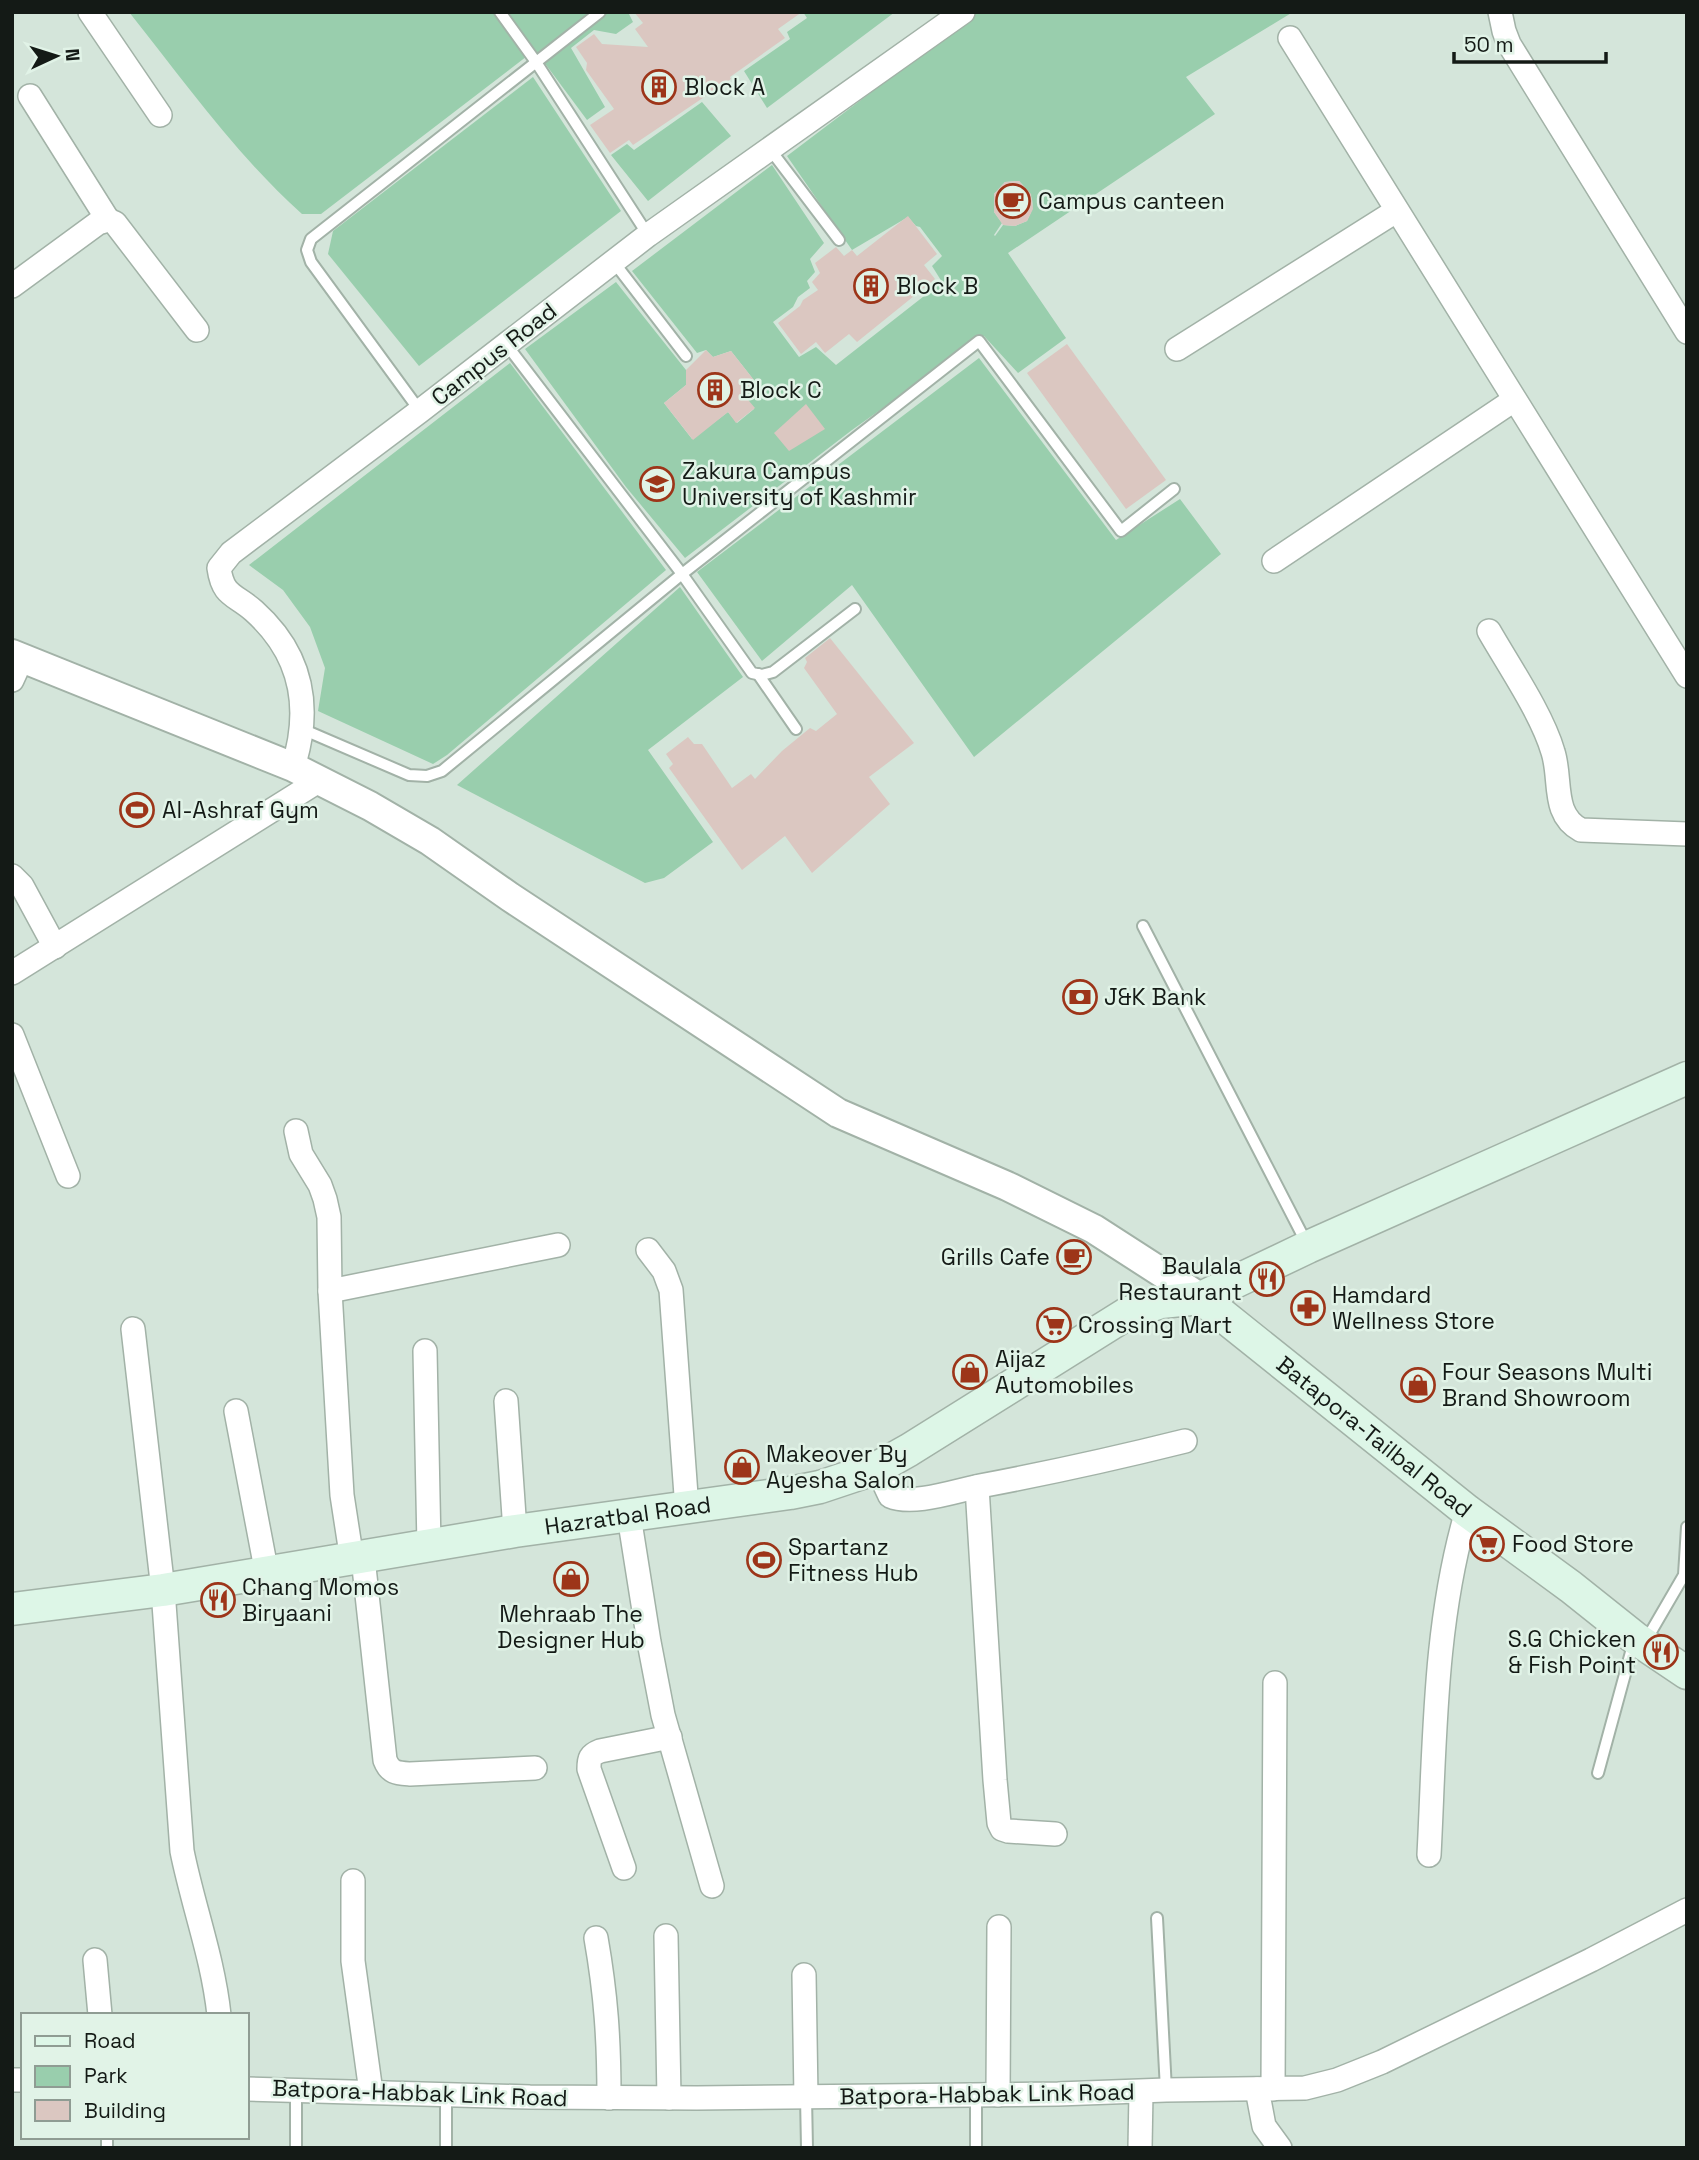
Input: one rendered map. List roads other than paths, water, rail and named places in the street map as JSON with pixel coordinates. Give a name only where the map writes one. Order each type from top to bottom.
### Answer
[{"type":"main road","name":"Hazratbal Road","points":[[12,1609],[163,1590],[515,1531],[687,1509],[820,1487],[877,1468],[948,1427],[1128,1313],[1161,1302],[1201,1298],[1308,1247],[1687,1078]]},
{"type":"main road","name":"Batapora-Tailbal Road","points":[[1201,1298],[1467,1511],[1571,1587],[1639,1642],[1687,1673]]},
{"type":"street","points":[[90,12],[160,115]]},
{"type":"street","name":"Campus Road","points":[[293,767],[302,729],[301,690],[289,653],[265,621],[221,583],[219,568],[231,553],[648,235],[963,12]]},
{"type":"street","points":[[1500,12],[1509,44],[1687,332]]},
{"type":"street","points":[[1290,38],[1687,676]]},
{"type":"street","points":[[30,96],[108,220],[115,223],[197,330]]},
{"type":"street","points":[[1177,349],[1396,211]]},
{"type":"street","points":[[12,286],[98,223],[108,220]]},
{"type":"street","points":[[1274,561],[1514,400]]},
{"type":"street","points":[[1489,631],[1550,741],[1557,766],[1562,812],[1569,824],[1581,830],[1687,834]]},
{"type":"street","points":[[16,664],[293,767],[320,780],[430,841],[510,897],[838,1113],[1007,1186],[1094,1230],[1201,1298]]},
{"type":"street","points":[[12,973],[320,780]]},
{"type":"street","points":[[12,876],[22,886],[55,947]]},
{"type":"street","points":[[12,1035],[68,1176]]},
{"type":"street","points":[[296,1131],[300,1154],[325,1199],[329,1217],[330,1290],[342,1495],[357,1559],[385,1760],[389,1769],[396,1773],[410,1774],[535,1768]]},
{"type":"street","points":[[330,1290],[558,1245]]},
{"type":"street","points":[[648,1250],[664,1271],[671,1290],[687,1509]]},
{"type":"street","points":[[134,1329],[163,1590],[182,1851],[190,1891],[206,1939],[219,2013]]},
{"type":"street","points":[[425,1351],[429,1546]]},
{"type":"street","points":[[506,1401],[515,1531]]},
{"type":"street","points":[[236,1412],[267,1574]]},
{"type":"street","points":[[877,1468],[890,1496],[899,1500],[939,1495],[1076,1468],[1185,1441]]},
{"type":"street","points":[[976,1487],[999,1823],[1008,1831],[1055,1835]]},
{"type":"street","points":[[1429,1856],[1441,1639],[1452,1571],[1467,1511]]},
{"type":"street","points":[[629,1516],[649,1642],[670,1737],[712,1885]]},
{"type":"street","points":[[1275,1683],[1265,2089],[1261,2117],[1268,2134],[1280,2148]]},
{"type":"street","points":[[624,1868],[589,1769],[589,1758],[600,1751],[670,1737]]},
{"type":"street","points":[[353,1881],[353,1961],[371,2092]]},
{"type":"street","name":"Batpora-Habbak Link Road","points":[[248,2089],[669,2098],[1305,2088],[1382,2062],[1687,1910]]},
{"type":"street","points":[[987,2095],[999,1927]]},
{"type":"street","points":[[666,1936],[669,2098]]},
{"type":"street","points":[[596,1938],[609,2035],[609,2098]]},
{"type":"street","points":[[95,1959],[100,2013]]},
{"type":"street","points":[[804,1975],[806,2097]]},
{"type":"street","points":[[1140,2148],[1141,2092]]},
{"type":"lane","points":[[500,12],[536,62],[648,235]]},
{"type":"lane","points":[[420,411],[311,262],[307,250],[311,239],[600,12]]},
{"type":"lane","points":[[769,148],[839,240]]},
{"type":"lane","points":[[613,261],[686,356]]},
{"type":"lane","points":[[302,729],[409,775],[427,776],[442,771],[682,575],[979,341],[1121,531],[1174,489]]},
{"type":"lane","points":[[506,344],[682,575],[751,673],[773,672],[855,609]]},
{"type":"lane","points":[[758,674],[796,729]]},
{"type":"lane","points":[[1143,926],[1308,1247]]},
{"type":"lane","points":[[1598,1773],[1639,1642],[1684,1575],[1687,1527]]},
{"type":"lane","points":[[1157,1918],[1166,2090]]},
{"type":"lane","points":[[296,2091],[296,2148]]},
{"type":"lane","points":[[446,2094],[446,2148]]},
{"type":"lane","points":[[976,2148],[987,2095]]},
{"type":"lane","points":[[806,2097],[807,2148]]},
{"type":"place","name":"Block A","points":[[659,87]]},
{"type":"place","name":"Campus canteen","points":[[1013,201]]},
{"type":"place","name":"Block B","points":[[871,286]]},
{"type":"place","name":"Block C","points":[[715,390]]},
{"type":"place","name":"Zakura Campus University of Kashmir","points":[[657,484]]},
{"type":"place","name":"Al-Ashraf Gym","points":[[137,810]]},
{"type":"place","name":"J&K Bank","points":[[1080,997]]},
{"type":"place","name":"Grills Cafe","points":[[1074,1257]]},
{"type":"place","name":"Baulala Restaurant","points":[[1267,1279]]},
{"type":"place","name":"Hamdard Wellness Store","points":[[1308,1308]]},
{"type":"place","name":"Crossing Mart","points":[[1054,1325]]},
{"type":"place","name":"Aijaz Automobiles","points":[[970,1372]]},
{"type":"place","name":"Four Seasons Multi Brand Showroom","points":[[1418,1385]]},
{"type":"place","name":"Makeover By Ayesha Salon","points":[[742,1467]]},
{"type":"place","name":"Food Store","points":[[1487,1544]]},
{"type":"place","name":"Spartanz Fitness Hub","points":[[764,1560]]},
{"type":"place","name":"Mehraab The Designer Hub","points":[[571,1579]]},
{"type":"place","name":"Chang Momos Biryaani","points":[[218,1600]]},
{"type":"place","name":"S.G Chicken & Fish Point","points":[[1661,1652]]}]
